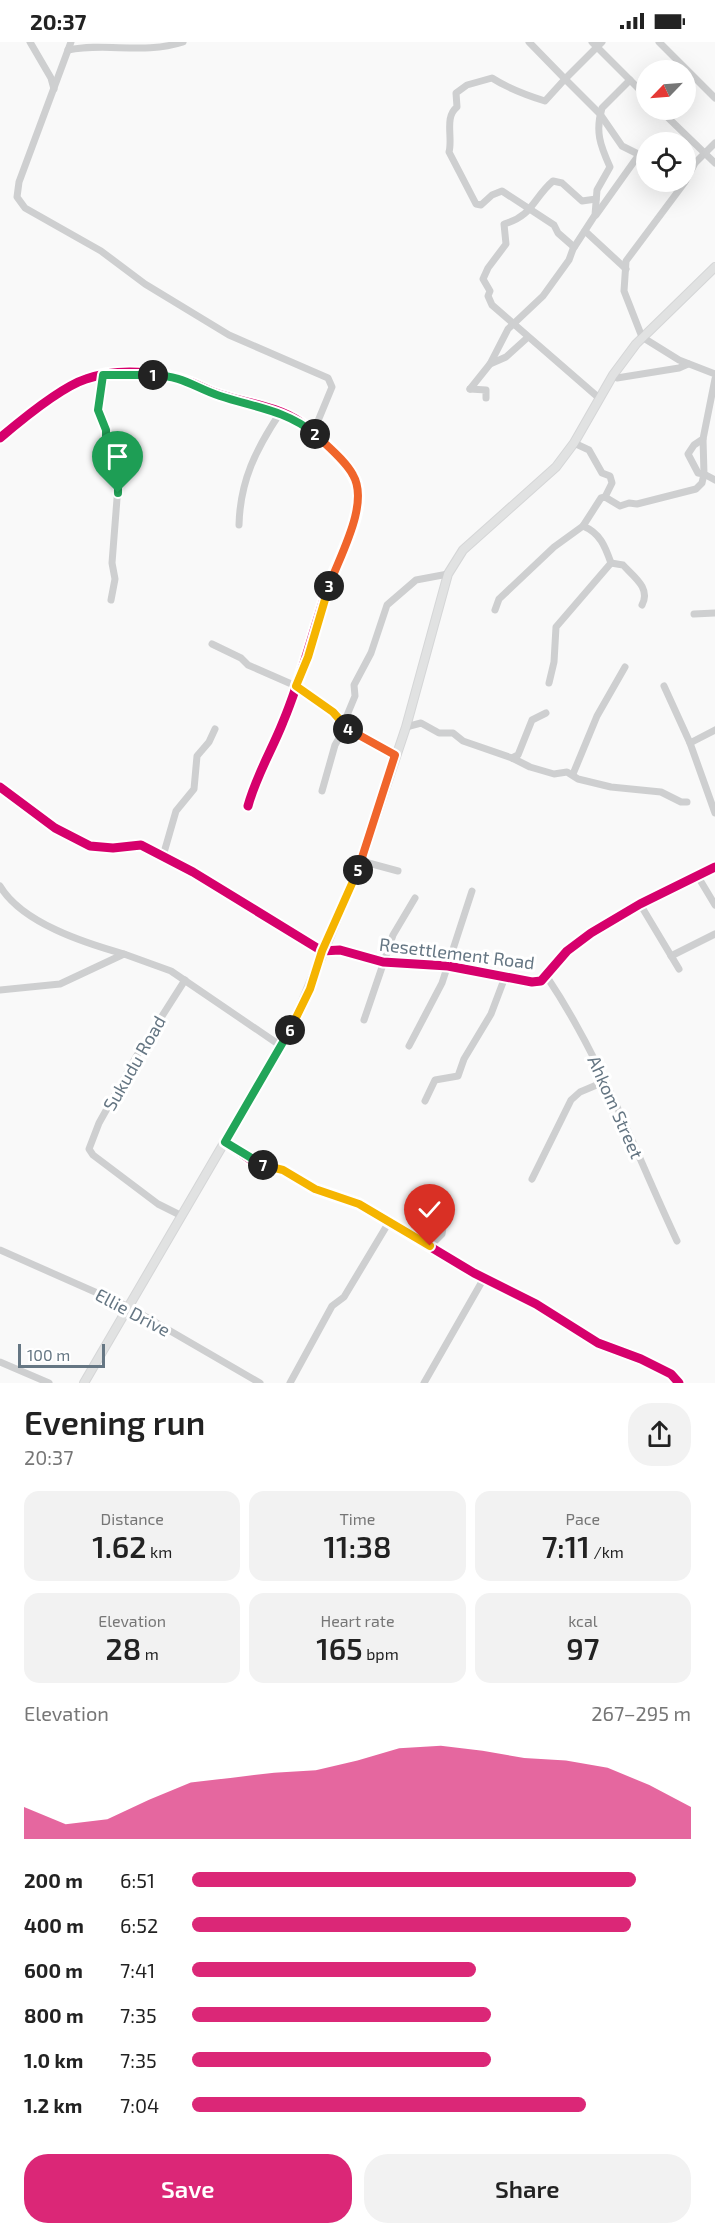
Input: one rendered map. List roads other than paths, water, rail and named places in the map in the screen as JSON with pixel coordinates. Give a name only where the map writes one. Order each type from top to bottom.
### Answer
[{"type":"main road","points":[[84,1383],[158,1260],[180,1215],[281,1046],[310,989],[322,951],[361,861],[406,727],[448,574],[463,550],[543,481],[574,443],[613,375],[642,337],[715,267]]},
{"type":"street","points":[[30,42],[51,78],[54,91]]},
{"type":"street","points":[[71,42],[19,182],[20,203],[47,222],[101,251],[145,284],[229,335],[328,378],[332,387],[314,433]]},
{"type":"street","points":[[68,50],[85,47],[151,48],[183,42]]},
{"type":"street","points":[[529,42],[600,114],[622,146],[636,155]]},
{"type":"street","points":[[659,42],[715,98]]},
{"type":"street","points":[[574,247],[558,233],[554,225],[502,191],[492,195],[481,205],[476,204],[449,152],[452,142],[450,122],[452,111],[457,107],[456,93],[467,85],[492,78],[512,91],[524,92],[545,101],[597,44],[636,86]]},
{"type":"street","points":[[595,215],[597,190],[610,167],[597,136],[600,114],[602,108],[630,80]]},
{"type":"street","points":[[670,120],[715,163]]},
{"type":"street","points":[[696,161],[715,143]]},
{"type":"street","points":[[486,398],[486,390],[470,389],[490,364],[500,342],[512,324],[543,296],[558,277],[595,215],[636,159]]},
{"type":"street","points":[[596,199],[582,201],[562,183],[553,181],[543,189],[531,210],[518,220],[504,224],[507,244],[488,267],[483,279],[490,291],[488,296],[492,305],[527,338],[599,398]]},
{"type":"street","points":[[677,192],[626,261],[624,291],[642,337],[688,364],[715,374]]},
{"type":"street","points":[[585,231],[626,269]]},
{"type":"street","points":[[490,364],[506,357],[527,338]]},
{"type":"street","points":[[613,375],[617,378],[647,374],[688,364]]},
{"type":"street","points":[[0,438],[71,386],[85,379],[103,375],[139,374],[183,378],[218,395],[297,420],[314,433],[353,473],[359,502],[283,723],[254,784],[248,806]]},
{"type":"street","points":[[103,375],[98,401],[99,417],[106,430],[106,442],[114,479],[118,486],[112,563],[115,579],[111,600]]},
{"type":"street","points":[[605,497],[620,506],[629,503],[637,504],[696,489],[702,483],[703,439],[715,379]]},
{"type":"street","points":[[239,525],[240,494],[251,461],[280,413]]},
{"type":"street","points":[[703,439],[694,445],[688,454],[698,473],[715,480]]},
{"type":"street","points":[[495,610],[499,599],[554,547],[583,526],[591,510],[605,497],[612,483],[610,476],[602,472],[589,450],[574,443]]},
{"type":"street","points":[[583,526],[593,531],[604,543],[611,563]]},
{"type":"street","points":[[611,563],[622,565],[645,590],[646,597],[642,605]]},
{"type":"street","points":[[549,683],[554,662],[556,627],[611,563]]},
{"type":"street","points":[[322,791],[334,745],[356,696],[354,685],[371,654],[387,605],[416,580],[448,574]]},
{"type":"street","points":[[694,614],[715,613]]},
{"type":"street","points":[[212,645],[241,658],[248,665],[296,686],[333,712],[344,726],[395,755]]},
{"type":"street","points":[[573,774],[597,716],[625,667]]},
{"type":"street","points":[[664,686],[690,743],[715,813]]},
{"type":"street","points":[[513,758],[518,754],[532,720],[546,713]]},
{"type":"street","points":[[406,727],[421,723],[439,733],[453,734],[480,748],[554,774],[567,772],[578,779],[589,782],[661,792],[681,802],[687,801]]},
{"type":"street","points":[[163,856],[176,811],[194,789],[197,756],[209,742],[215,729]]},
{"type":"street","points":[[690,743],[715,730]]},
{"type":"street","points":[[1,789],[55,828],[90,846],[113,848],[141,845],[163,856],[322,951]]},
{"type":"street","points":[[361,861],[398,871]]},
{"type":"street","name":"Resettlement Road","points":[[322,951],[340,950],[383,962],[448,966],[532,982],[547,977],[567,951],[640,904],[715,867]]},
{"type":"street","points":[[697,875],[715,905]]},
{"type":"street","points":[[0,886],[8,900],[64,936],[171,971],[281,1046]]},
{"type":"street","points":[[409,1046],[448,966],[472,891]]},
{"type":"street","points":[[364,1020],[383,962],[388,956],[393,935],[415,898]]},
{"type":"street","points":[[640,904],[679,969]]},
{"type":"street","points":[[671,956],[715,934]]},
{"type":"street","name":"Resettlement Road","points":[[328,940],[340,950]]},
{"type":"street","points":[[0,990],[60,984],[124,954]]},
{"type":"street","points":[[425,1101],[435,1080],[458,1076],[464,1059],[491,1014],[505,977]]},
{"type":"street","name":"Ahkom Street","points":[[547,977],[583,1034],[677,1241]]},
{"type":"street","name":"Sukudu Road","points":[[180,1215],[158,1204],[93,1155],[89,1149],[99,1123],[136,1057],[185,981]]},
{"type":"street","points":[[532,1179],[571,1100],[580,1092],[606,1082]]},
{"type":"street","points":[[225,1142],[257,1164],[283,1170],[315,1189],[359,1204],[484,1278],[536,1304],[598,1343],[641,1359],[671,1374],[679,1383]]},
{"type":"street","points":[[430,1246],[442,1234],[445,1215]]},
{"type":"street","points":[[290,1383],[332,1306],[344,1297],[389,1222]]},
{"type":"street","name":"Ellie Drive","points":[[0,1250],[129,1307],[260,1383]]},
{"type":"street","points":[[424,1383],[484,1278]]},
{"type":"street","points":[[0,1362],[49,1383]]}]
